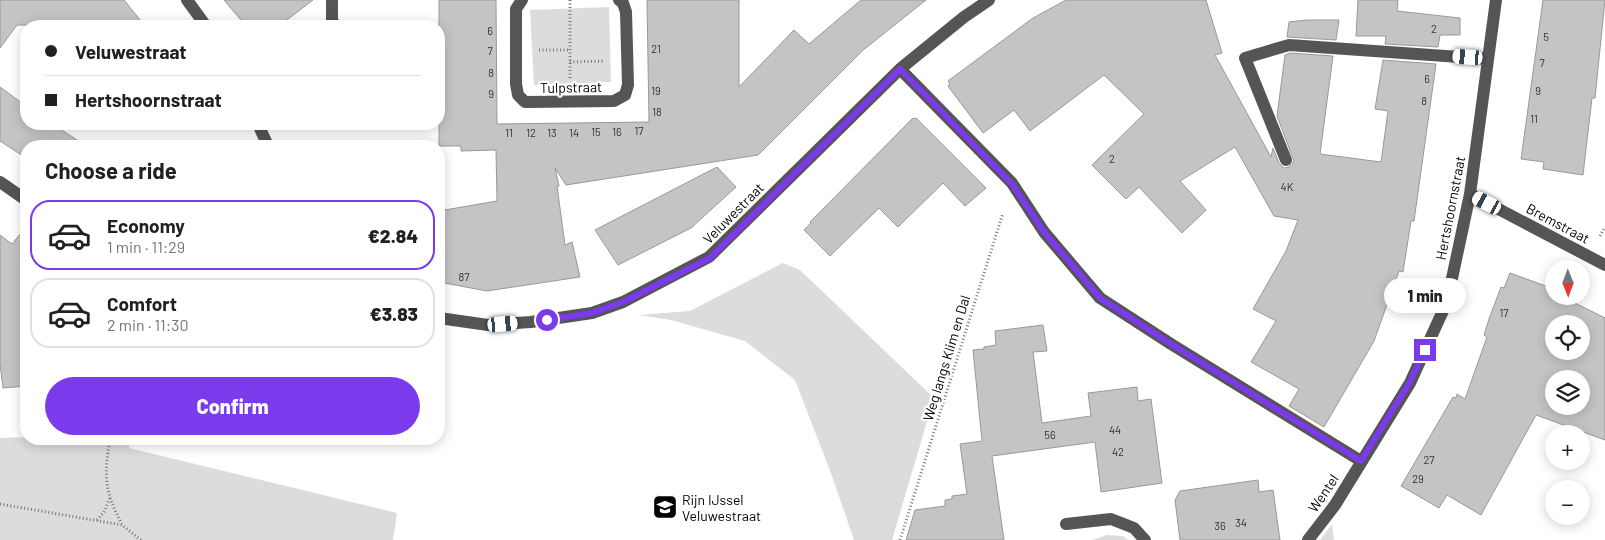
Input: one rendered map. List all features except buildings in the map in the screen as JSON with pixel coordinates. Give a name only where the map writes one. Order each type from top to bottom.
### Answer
[{"type":"street","points":[[188,0],[202,20]]},
{"type":"street","points":[[332,0],[332,20]]},
{"type":"street","name":"Tulpstraat","points":[[522,0],[516,9],[516,84],[518,95],[525,102],[614,101],[626,95],[628,85],[626,12],[623,3],[619,0]]},
{"type":"street","name":"Veluwestraat","points":[[445,319],[488,325],[532,322],[592,313],[623,302],[710,258],[900,69],[964,17],[989,0]]},
{"type":"street","name":"Hertshoornstraat","points":[[1361,461],[1410,382],[1447,302],[1470,194],[1496,0]]},
{"type":"street","points":[[1286,160],[1245,58],[1289,44],[1488,59]]},
{"type":"street","points":[[900,69],[1012,184],[1044,232],[1100,298],[1361,461]]},
{"type":"street","points":[[0,182],[20,196]]},
{"type":"street","name":"Bremstraat","points":[[1470,194],[1605,265]]},
{"type":"street","name":"Wentel","points":[[1308,540],[1334,505],[1361,461]]},
{"type":"street","points":[[1066,524],[1111,519],[1134,528],[1146,540]]},
{"type":"path","points":[[570,0],[570,80]]},
{"type":"path","points":[[516,51],[570,50]]},
{"type":"path","points":[[570,62],[627,61]]},
{"type":"path","name":"Weg langs Klim en Dal","points":[[900,540],[1012,184]]},
{"type":"path","points":[[109,445],[106,462],[106,485],[114,510],[122,525],[141,540]]},
{"type":"path","points":[[97,520],[104,512],[110,497]]},
{"type":"path","points":[[0,504],[122,525]]},
{"type":"shaded area","points":[[609,7],[611,82],[534,85],[530,10]]},
{"type":"shaded area","points":[[783,263],[800,270],[934,398],[892,540],[854,540],[832,476],[795,380],[745,341],[671,320],[639,315],[690,311]]},
{"type":"shaded area","points":[[20,437],[20,445],[129,445],[129,448],[397,513],[393,540],[0,540],[0,438]]},
{"type":"shaded area","points":[[1332,524],[1334,540],[1320,540]]},
{"type":"shaded area","points":[[1107,535],[1123,536],[1128,540],[1092,540]]},
{"type":"place","name":"Rijn IJssel Veluwestraat","points":[[665,507]]},
{"type":"route","points":[[547,320],[592,313],[623,302],[710,258],[900,69],[1012,184],[1044,232],[1100,298],[1361,461],[1410,382],[1425,350]]}]
